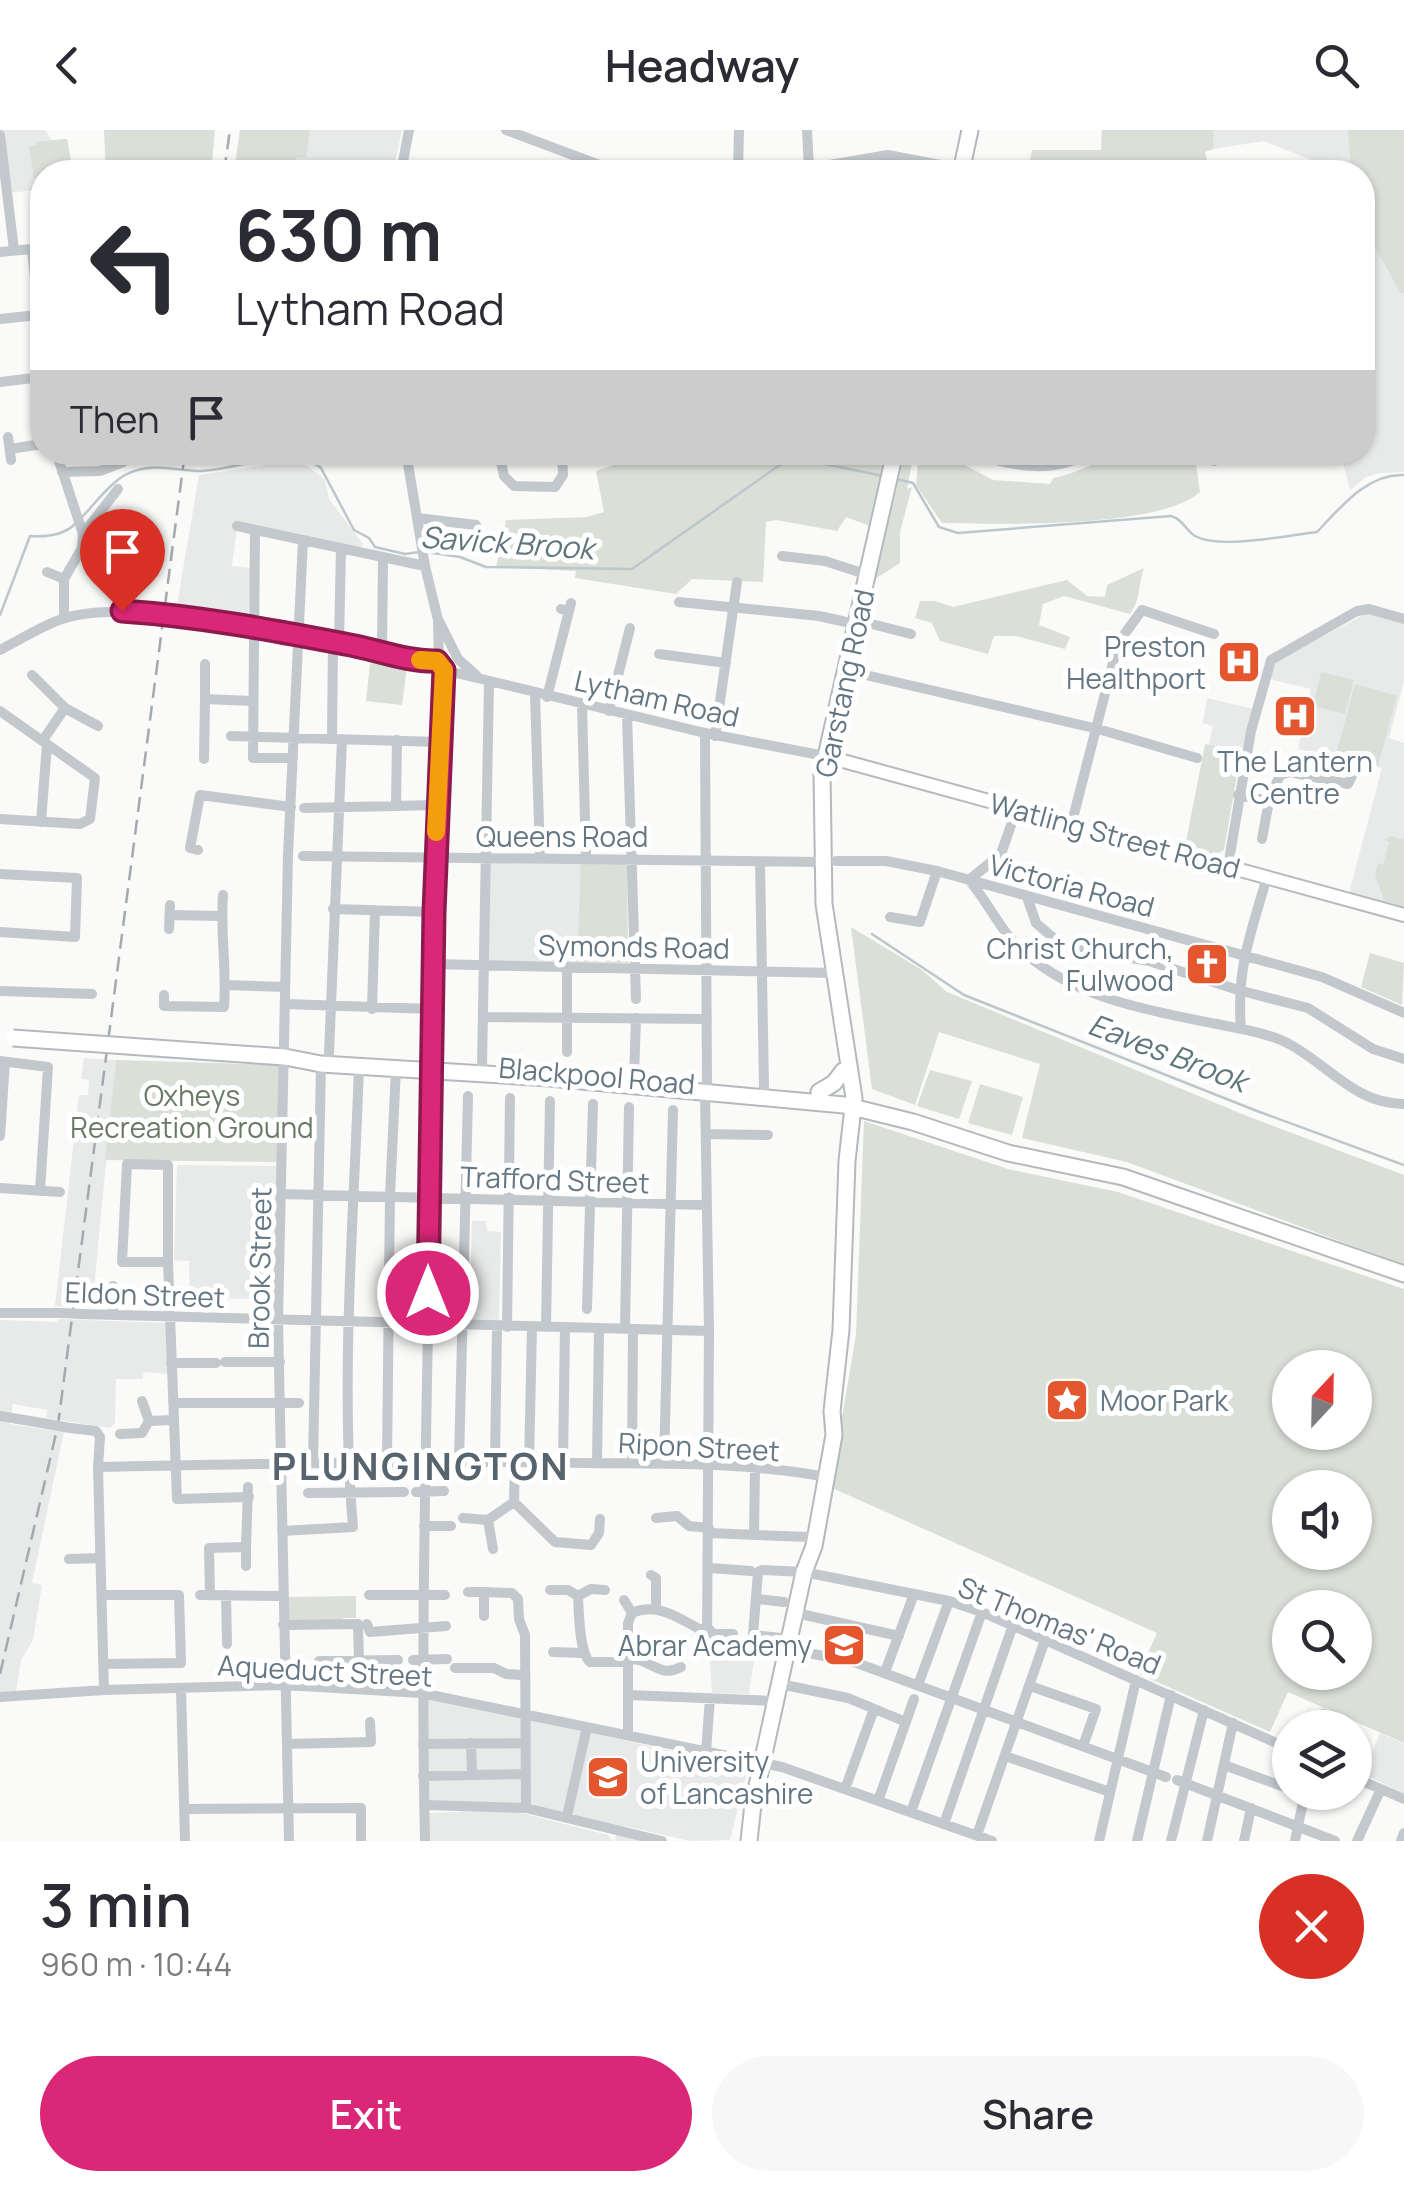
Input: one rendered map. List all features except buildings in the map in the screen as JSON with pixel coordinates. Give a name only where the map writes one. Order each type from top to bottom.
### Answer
[{"type":"highway","points":[[963,160],[970,130]]},
{"type":"highway","name":"Garstang Road","points":[[848,1157],[852,1128],[824,904],[829,862],[825,756],[892,465]]},
{"type":"highway","name":"Blackpool Road","points":[[6,1037],[431,1065],[848,1101],[876,1114],[1008,1153],[1123,1177],[1404,1274]]},
{"type":"highway","name":"Blackpool Road","points":[[325,1059],[359,1066],[482,1066],[706,1088],[819,1092],[890,1110],[904,1120]]},
{"type":"highway","points":[[819,1092],[834,1083],[845,1066]]},
{"type":"highway","name":"Garstang Road","points":[[746,1836],[789,1644],[790,1608],[804,1572],[823,1477],[840,1330],[848,1101]]},
{"type":"highway","points":[[852,1128],[876,1114]]},
{"type":"main road","name":"Watling Street Road","points":[[825,756],[1404,915]]},
{"type":"street","points":[[403,160],[409,130]]},
{"type":"street","points":[[738,130],[738,160]]},
{"type":"street","points":[[807,130],[809,160]]},
{"type":"street","points":[[512,131],[587,160]]},
{"type":"street","points":[[0,135],[14,250]]},
{"type":"street","points":[[856,160],[888,154],[914,160]]},
{"type":"street","points":[[0,252],[30,249]]},
{"type":"street","points":[[0,319],[30,315]]},
{"type":"street","points":[[0,382],[30,378]]},
{"type":"street","points":[[10,448],[30,446]]},
{"type":"street","points":[[60,465],[81,525],[82,548],[64,579],[64,618]]},
{"type":"street","points":[[62,472],[100,471],[115,465]]},
{"type":"street","points":[[408,465],[438,620],[442,664],[425,1460],[415,1492],[424,1526],[423,1626],[418,1660],[424,1841]]},
{"type":"street","points":[[502,465],[504,476],[514,486],[555,486],[563,475],[563,465]]},
{"type":"street","points":[[1030,465],[1056,465]]},
{"type":"street","points":[[81,525],[118,489]]},
{"type":"street","points":[[417,518],[476,525]]},
{"type":"street","points":[[237,526],[382,557],[423,556]]},
{"type":"street","points":[[255,530],[252,758],[293,758]]},
{"type":"street","name":"Brook Street","points":[[289,1841],[278,1321],[285,988],[303,540]]},
{"type":"street","points":[[313,1463],[320,1085],[329,1007],[340,807],[336,642],[341,548]]},
{"type":"street","points":[[782,556],[825,561],[868,575]]},
{"type":"street","points":[[382,557],[382,650]]},
{"type":"street","points":[[47,572],[64,579]]},
{"type":"street","points":[[121,572],[122,611]]},
{"type":"street","points":[[707,1642],[710,1464],[706,859],[710,734],[726,663],[737,582]]},
{"type":"street","points":[[679,602],[819,616],[910,634]]},
{"type":"street","points":[[540,858],[541,695],[567,608]]},
{"type":"street","points":[[1228,866],[1251,731],[1271,660],[1357,611],[1369,609],[1404,619]]},
{"type":"street","points":[[1072,822],[1118,643],[1142,610],[1214,634]]},
{"type":"street","name":"Lytham Road","points":[[0,650],[64,618],[122,611],[255,628],[382,650],[582,705],[825,756]]},
{"type":"street","points":[[438,620],[456,655],[456,667],[442,664]]},
{"type":"street","points":[[609,711],[630,628]]},
{"type":"street","points":[[442,664],[446,650],[456,655]]},
{"type":"street","points":[[659,654],[726,663]]},
{"type":"street","name":"Lytham Road","points":[[456,655],[485,680]]},
{"type":"street","points":[[204,759],[205,664]]},
{"type":"street","points":[[844,670],[1098,729],[1197,758]]},
{"type":"street","points":[[32,675],[65,708],[98,726]]},
{"type":"street","points":[[482,1066],[485,680]]},
{"type":"street","points":[[204,699],[254,700]]},
{"type":"street","points":[[582,705],[586,858]]},
{"type":"street","points":[[40,822],[45,742],[65,708]]},
{"type":"street","points":[[0,711],[95,778],[90,820],[80,824],[0,819]]},
{"type":"street","points":[[627,714],[636,999]]},
{"type":"street","points":[[231,736],[439,742]]},
{"type":"street","points":[[396,806],[397,740]]},
{"type":"street","points":[[1262,839],[1269,801],[1280,775],[1290,772],[1348,784],[1354,772]]},
{"type":"street","points":[[198,850],[190,848],[200,795],[291,807]]},
{"type":"street","points":[[1238,795],[1269,801]]},
{"type":"street","points":[[304,808],[437,805]]},
{"type":"street","points":[[1017,808],[1001,854],[969,880],[1025,954],[1074,984],[1135,1007],[1241,1029],[1289,1044],[1341,1082],[1375,1100],[1404,1104]]},
{"type":"street","name":"Queens Road","points":[[302,856],[829,862]]},
{"type":"street","name":"Victoria Road","points":[[829,862],[886,861],[937,871],[1322,977],[1404,1014]]},
{"type":"street","points":[[760,862],[764,1088]]},
{"type":"street","points":[[890,917],[920,922],[937,871]]},
{"type":"street","points":[[0,874],[76,878],[74,937],[0,932]]},
{"type":"street","points":[[1241,1029],[1238,990],[1267,877]]},
{"type":"street","points":[[162,1002],[224,1007],[223,895]]},
{"type":"street","points":[[1027,897],[1036,923],[1057,941],[1089,952],[1149,961],[1308,1008],[1373,1049],[1404,1058]]},
{"type":"street","points":[[333,909],[434,912]]},
{"type":"street","points":[[168,929],[170,910],[222,916]]},
{"type":"street","points":[[372,1008],[374,910]]},
{"type":"street","name":"Symonds Road","points":[[433,964],[834,973]]},
{"type":"street","points":[[567,967],[567,1052]]},
{"type":"street","points":[[226,985],[285,988]]},
{"type":"street","points":[[0,991],[92,994]]},
{"type":"street","points":[[285,1004],[432,1009]]},
{"type":"street","points":[[484,1017],[707,1019]]},
{"type":"street","points":[[634,1078],[636,1018]]},
{"type":"street","points":[[0,1136],[3,1061],[48,1067],[40,1191]]},
{"type":"street","points":[[282,1531],[353,1527],[351,1323],[359,1066]]},
{"type":"street","points":[[387,1462],[390,1196],[396,1068]]},
{"type":"street","points":[[459,1461],[468,1097]]},
{"type":"street","points":[[496,1462],[510,1100]]},
{"type":"street","points":[[546,1327],[550,1105]]},
{"type":"street","points":[[587,1308],[592,1107]]},
{"type":"street","points":[[629,1113],[632,1464]]},
{"type":"street","points":[[664,1464],[672,1115]]},
{"type":"street","points":[[706,1134],[768,1135]]},
{"type":"street","points":[[168,1262],[122,1262],[127,1164],[168,1164],[169,1318],[177,1498],[249,1492],[246,1566]]},
{"type":"street","points":[[0,1188],[60,1192]]},
{"type":"street","name":"Trafford Street","points":[[282,1194],[707,1205]]},
{"type":"street","points":[[113,1286],[113,1315]]},
{"type":"street","name":"Eldon Street","points":[[0,1313],[709,1332]]},
{"type":"street","points":[[529,1462],[532,1327]]},
{"type":"street","points":[[563,1462],[565,1328]]},
{"type":"street","points":[[597,1463],[599,1328]]},
{"type":"street","points":[[171,1363],[280,1362]]},
{"type":"street","points":[[120,1434],[142,1433],[149,1421],[142,1401]]},
{"type":"street","points":[[172,1403],[299,1402]]},
{"type":"street","points":[[0,1416],[96,1431],[100,1437],[104,1690]]},
{"type":"street","points":[[149,1421],[173,1420]]},
{"type":"street","name":"Ripon Street","points":[[98,1467],[425,1460],[710,1464],[823,1477]]},
{"type":"street","points":[[515,1462],[514,1502],[554,1542],[591,1546],[599,1534],[600,1518]]},
{"type":"street","points":[[754,1534],[755,1470]]},
{"type":"street","points":[[308,1493],[444,1491]]},
{"type":"street","points":[[463,1518],[488,1520],[514,1502]]},
{"type":"street","points":[[656,1518],[677,1516],[688,1526],[709,1531],[809,1544]]},
{"type":"street","points":[[488,1520],[493,1549]]},
{"type":"street","points":[[424,1526],[450,1526]]},
{"type":"street","points":[[246,1548],[209,1548],[205,1595],[283,1596]]},
{"type":"street","points":[[69,1559],[100,1558]]},
{"type":"street","points":[[423,1564],[438,1565]]},
{"type":"street","name":"St Thomas' Road","points":[[710,1568],[748,1573],[804,1572],[949,1601],[1013,1625],[1272,1741]]},
{"type":"street","points":[[748,1573],[757,1599],[753,1635],[885,1672],[1334,1841]]},
{"type":"street","points":[[651,1575],[656,1578],[656,1610]]},
{"type":"street","points":[[578,1596],[591,1589],[605,1590]]},
{"type":"street","points":[[550,1590],[568,1590],[578,1596]]},
{"type":"street","points":[[468,1592],[512,1593],[518,1599],[518,1619],[525,1635],[526,1808]]},
{"type":"street","points":[[484,1592],[484,1616]]},
{"type":"street","points":[[885,1672],[914,1594]]},
{"type":"street","points":[[102,1595],[180,1595],[181,1663],[104,1664]]},
{"type":"street","points":[[226,1595],[227,1644]]},
{"type":"street","points":[[369,1595],[444,1595]]},
{"type":"street","points":[[578,1596],[582,1654]]},
{"type":"street","points":[[757,1599],[900,1636]]},
{"type":"street","points":[[624,1600],[632,1613]]},
{"type":"street","points":[[918,1685],[949,1601]]},
{"type":"street","points":[[632,1613],[666,1611],[701,1630],[707,1627]]},
{"type":"street","points":[[911,1812],[982,1612]]},
{"type":"street","points":[[628,1734],[628,1622],[632,1613]]},
{"type":"street","points":[[359,1660],[363,1624]]},
{"type":"street","points":[[283,1625],[363,1624],[370,1632],[446,1626]]},
{"type":"street","points":[[944,1824],[1013,1625]]},
{"type":"street","points":[[707,1627],[713,1634],[733,1634]]},
{"type":"street","points":[[977,1836],[1045,1640]]},
{"type":"street","points":[[553,1652],[582,1654],[590,1662],[643,1658],[659,1671],[676,1671],[681,1667]]},
{"type":"street","points":[[319,1661],[398,1660]]},
{"type":"street","points":[[418,1660],[523,1674]]},
{"type":"street","points":[[1099,1841],[1136,1680]]},
{"type":"street","points":[[780,1684],[848,1698],[906,1722]]},
{"type":"street","name":"Aqueduct Street","points":[[0,1697],[284,1685],[421,1693],[762,1764],[992,1841]]},
{"type":"street","points":[[1030,1686],[1096,1708],[1083,1746]]},
{"type":"street","points":[[182,1688],[185,1841]]},
{"type":"street","points":[[1136,1841],[1172,1695]]},
{"type":"street","points":[[629,1696],[776,1701]]},
{"type":"street","points":[[706,1752],[710,1698]]},
{"type":"street","points":[[878,1801],[914,1698]]},
{"type":"street","points":[[845,1789],[874,1709]]},
{"type":"street","points":[[1170,1841],[1176,1780],[1204,1710]]},
{"type":"street","points":[[286,1744],[370,1742],[370,1722]]},
{"type":"street","points":[[1207,1841],[1232,1723]]},
{"type":"street","points":[[568,1816],[587,1726]]},
{"type":"street","points":[[423,1744],[526,1743]]},
{"type":"street","points":[[471,1744],[472,1775]]},
{"type":"street","points":[[1006,1756],[1110,1792]]},
{"type":"street","points":[[1224,1765],[1272,1782]]},
{"type":"street","points":[[424,1776],[526,1774]]},
{"type":"street","points":[[1372,1785],[1404,1799]]},
{"type":"street","points":[[1357,1841],[1380,1789]]},
{"type":"street","points":[[424,1805],[526,1808],[568,1816],[623,1836],[662,1841]]},
{"type":"street","points":[[184,1809],[361,1808],[361,1841]]},
{"type":"street","points":[[1244,1841],[1252,1808]]},
{"type":"street","points":[[1296,1841],[1301,1810]]},
{"type":"street","points":[[1400,1841],[1404,1833]]},
{"type":"shaded area","points":[[3,130],[45,130],[52,140],[67,139],[70,160],[30,160],[30,190],[10,193]]},
{"type":"shaded area","points":[[240,130],[402,130],[396,160],[236,160]]},
{"type":"shaded area","points":[[1214,130],[1404,130],[1404,472],[1366,477],[1350,490],[1344,465],[1375,465],[1375,160],[1311,160],[1264,141],[1213,149]]},
{"type":"shaded area","points":[[268,465],[304,465],[325,480],[329,499],[363,544],[361,547],[237,528],[232,566],[251,568],[248,623],[176,611],[199,475]]},
{"type":"shaded area","points":[[1367,613],[1404,622],[1404,681],[1389,738],[1404,743],[1404,908],[1349,893],[1382,768],[1298,749],[1311,689],[1269,679],[1272,664]]},
{"type":"shaded area","points":[[1207,698],[1254,709],[1241,752],[1209,745],[1213,726],[1203,723]]},
{"type":"shaded area","points":[[489,862],[627,864],[628,963],[489,961]]},
{"type":"shaded area","points":[[84,1058],[116,1060],[92,1308],[55,1306],[79,1095],[88,1095],[89,1080],[81,1079]]},
{"type":"shaded area","points":[[177,1165],[278,1166],[274,1299],[190,1298],[189,1261],[174,1260]]},
{"type":"shaded area","points":[[472,1221],[486,1221],[487,1231],[501,1232],[499,1320],[470,1319]]},
{"type":"shaded area","points":[[0,1320],[167,1323],[169,1374],[144,1372],[142,1379],[116,1379],[115,1423],[110,1428],[46,1418],[47,1410],[13,1404],[9,1424],[64,1432],[32,1583],[42,1585],[33,1640],[21,1660],[16,1692],[0,1694]]},
{"type":"shaded area","points":[[710,1660],[754,1661],[749,1694],[712,1693]]},
{"type":"shaded area","points":[[425,1696],[748,1768],[730,1840],[690,1841],[625,1826],[668,1841],[615,1841],[616,1835],[603,1831],[605,1822],[523,1803],[428,1801]]},
{"type":"shaded area","points":[[1380,1733],[1404,1744],[1404,1793],[1372,1778],[1372,1752]]},
{"type":"shaded area","points":[[509,1810],[608,1835],[612,1841],[429,1841],[429,1813]]},
{"type":"green space","points":[[104,130],[215,130],[212,160],[105,160]]},
{"type":"green space","points":[[240,130],[310,130],[306,158],[236,160]]},
{"type":"green space","points":[[1102,130],[1214,130],[1213,149],[1205,152],[1207,160],[1030,160],[1032,150],[1101,150]]},
{"type":"green space","points":[[1348,130],[1404,130],[1404,293],[1375,247],[1375,160],[1350,160]]},
{"type":"green space","points":[[67,139],[71,160],[31,160],[29,146]]},
{"type":"green space","points":[[613,465],[883,465],[870,526],[846,517],[837,531],[776,520],[766,522],[763,582],[692,579],[676,594],[575,578],[576,571],[496,567],[506,520],[587,517],[604,512],[596,471]]},
{"type":"green space","points":[[902,465],[912,465],[907,489],[912,487],[900,532],[900,563],[875,579]]},
{"type":"green space","points":[[918,465],[965,465],[993,480],[1050,484],[1053,478],[1091,465],[1196,465],[1200,492],[1150,513],[1115,518],[942,523],[916,485]]},
{"type":"green space","points":[[1144,568],[1130,614],[1064,596],[1043,604],[1039,625],[1070,637],[1065,649],[1016,636],[994,636],[988,654],[940,641],[932,623],[915,618],[920,601],[953,607],[1067,580],[1087,596],[1105,597],[1107,585]]},
{"type":"green space","points":[[370,663],[407,667],[402,705],[366,701]]},
{"type":"green space","points":[[1321,672],[1354,680],[1345,714],[1313,706]]},
{"type":"green space","points":[[1355,684],[1397,696],[1378,766],[1336,755]]},
{"type":"green space","points":[[1205,744],[1241,752],[1224,850],[1213,856],[1185,847]]},
{"type":"green space","points":[[1391,836],[1404,840],[1404,908],[1384,900],[1375,875],[1378,864],[1383,865],[1389,842],[1384,840]]},
{"type":"green space","points":[[581,863],[627,864],[628,963],[577,962]]},
{"type":"green space","points":[[851,927],[922,970],[947,992],[1247,1116],[1404,1175],[1404,1265],[1127,1162],[1022,1138],[1040,1064],[939,1032],[915,1105],[872,1089]]},
{"type":"green space","points":[[1370,953],[1404,963],[1402,1005],[1361,987]]},
{"type":"green space","name":"Oxheys Recreation Ground","points":[[116,1060],[279,1065],[278,1162],[105,1160]]},
{"type":"green space","points":[[930,1070],[972,1081],[959,1119],[917,1106]]},
{"type":"green space","points":[[980,1084],[1023,1097],[1012,1135],[968,1123]]},
{"type":"green space","name":"Moor Park","points":[[864,1121],[1008,1169],[1118,1192],[1404,1289],[1404,1743],[1372,1729],[1372,1710],[1329,1710],[1288,1692],[1280,1710],[1272,1710],[1270,1732],[1139,1674],[1157,1633],[830,1487],[856,1335]]},
{"type":"green space","points":[[356,1596],[356,1618],[343,1618],[342,1623],[284,1623],[284,1597]]},
{"type":"waterway","name":"Savick Brook","points":[[81,518],[113,484],[134,471],[211,470],[237,465]]},
{"type":"waterway","name":"Savick Brook","points":[[316,465],[354,530],[369,538],[375,547],[405,554],[419,552]]},
{"type":"waterway","name":"Savick Brook","points":[[427,552],[460,557],[486,567],[632,569],[780,465]]},
{"type":"waterway","name":"Savick Brook","points":[[830,465],[883,476]]},
{"type":"waterway","name":"Savick Brook","points":[[896,479],[913,483],[939,527],[958,533],[1171,516],[1195,536],[1237,542],[1317,532],[1366,486],[1404,475]]},
{"type":"waterway","name":"Savick Brook","points":[[0,615],[30,536],[54,534],[75,524]]},
{"type":"waterway","name":"Eaves Brook","points":[[872,934],[964,995],[1404,1165]]},
{"type":"railway","points":[[226,160],[230,130]]},
{"type":"railway","points":[[0,1674],[58,1425],[183,465]]},
{"type":"slow traffic","points":[[420,660],[437,661],[444,670],[440,690],[436,832]]},
{"type":"place","name":"Preston Healthport","points":[[1239,662]]},
{"type":"place","name":"The Lantern Centre","points":[[1295,716]]},
{"type":"place","name":"Christ Church, Fulwood","points":[[1207,964]]},
{"type":"place","name":"Moor Park","points":[[1067,1400]]},
{"type":"place","name":"Abrar Academy","points":[[844,1645]]},
{"type":"place","name":"University of Lancashire","points":[[608,1777]]},
{"type":"district","name":"PLUNGINGTON","points":[[421,1465]]},
{"type":"route","points":[[122,611],[382,650],[437,661],[444,670],[440,690],[434,912],[428,1293]]}]
